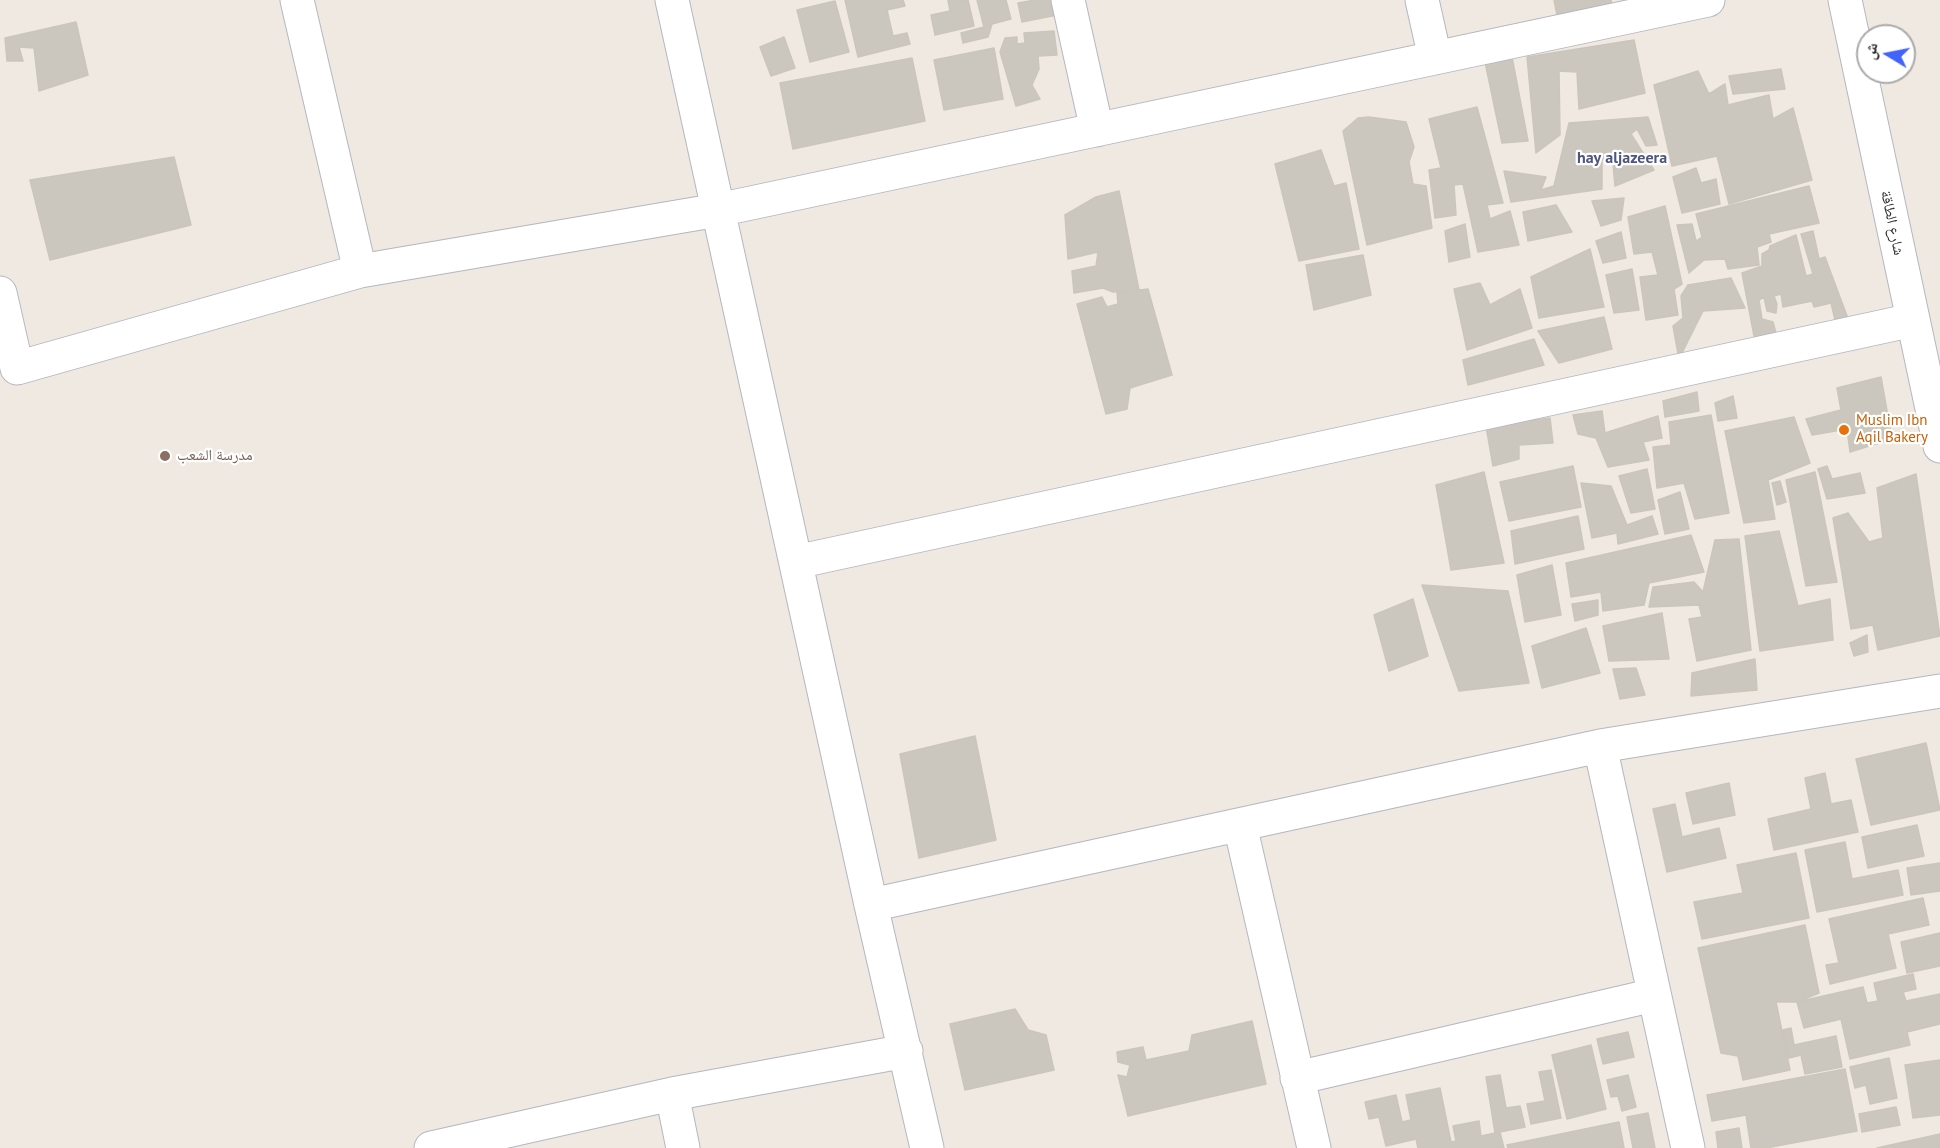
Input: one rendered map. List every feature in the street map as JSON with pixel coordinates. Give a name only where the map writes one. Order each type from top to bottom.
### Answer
[{"type":"street","points":[[297,0],[360,272]]},
{"type":"street","points":[[672,0],[871,905],[927,1148]]},
{"type":"street","points":[[1068,0],[1097,130]]},
{"type":"street","points":[[1422,0],[1435,58]]},
{"type":"street","points":[[0,293],[17,368],[360,272],[718,210],[1708,0]]},
{"type":"street","name":"شارع الطاقة","points":[[1845,0],[1940,446]]},
{"type":"street","points":[[796,562],[1913,320]]},
{"type":"street","points":[[871,905],[1600,746],[1940,691]]},
{"type":"street","points":[[1600,746],[1688,1148]]},
{"type":"street","points":[[1240,825],[1314,1148]]},
{"type":"street","points":[[1297,1078],[1654,995]]},
{"type":"street","points":[[431,1148],[672,1094],[906,1051]]},
{"type":"street","points":[[672,1094],[683,1148]]},
{"type":"building","points":[[845,0],[903,0],[905,6],[887,10],[893,36],[907,33],[910,44],[858,57]]},
{"type":"building","points":[[948,0],[968,0],[974,26],[935,35],[931,15],[950,11]]},
{"type":"building","points":[[977,0],[1006,0],[1011,19],[992,24],[988,37],[963,43],[961,33],[984,27]]},
{"type":"building","points":[[1060,0],[1062,14],[1022,22],[1018,3]]},
{"type":"building","points":[[1554,0],[1611,0],[1614,14],[1559,25]]},
{"type":"building","points":[[835,1],[849,52],[810,62],[797,10]]},
{"type":"building","points":[[76,22],[88,75],[39,91],[34,48],[19,47],[23,61],[7,61],[5,38]]},
{"type":"building","points":[[1054,31],[1057,55],[1038,56],[1039,69],[1032,85],[1040,99],[1016,106],[1000,52],[1005,38],[1017,37],[1017,44],[1025,43],[1024,33]]},
{"type":"building","points":[[784,37],[795,68],[771,76],[760,47]]},
{"type":"building","points":[[1634,40],[1645,93],[1579,109],[1577,72],[1559,71],[1560,135],[1536,153],[1527,57]]},
{"type":"building","points":[[994,48],[1003,99],[944,110],[934,60]]},
{"type":"building","points":[[1484,57],[1512,57],[1528,141],[1502,143]]},
{"type":"building","points":[[912,58],[925,121],[793,149],[780,83]]},
{"type":"building","points":[[1781,69],[1785,89],[1733,94],[1729,76]]},
{"type":"building","points":[[1698,71],[1709,94],[1725,84],[1728,105],[1769,95],[1773,119],[1793,108],[1812,180],[1729,204],[1717,156],[1672,166],[1654,85]]},
{"type":"building","points":[[1477,107],[1503,203],[1487,205],[1490,219],[1510,211],[1519,245],[1478,252],[1463,184],[1454,185],[1456,215],[1435,218],[1429,170],[1441,168],[1429,119]]},
{"type":"building","points":[[1369,117],[1406,122],[1414,147],[1409,162],[1413,184],[1426,186],[1432,228],[1367,245],[1343,131],[1358,118]]},
{"type":"building","points":[[1648,117],[1657,145],[1646,146],[1637,129],[1631,134],[1654,170],[1615,186],[1613,164],[1602,159],[1602,189],[1511,202],[1504,171],[1546,177],[1541,190],[1554,186],[1569,123]]},
{"type":"building","points":[[1321,150],[1334,186],[1346,183],[1359,249],[1299,261],[1275,164]]},
{"type":"building","points":[[174,157],[191,225],[50,260],[30,180]]},
{"type":"building","points":[[1696,168],[1701,183],[1716,179],[1720,204],[1682,213],[1673,177]]},
{"type":"building","points":[[1809,186],[1819,223],[1769,234],[1771,242],[1757,247],[1759,265],[1728,269],[1725,259],[1704,260],[1689,273],[1677,225],[1692,224],[1696,241],[1702,237],[1696,214]]},
{"type":"building","points":[[1119,191],[1139,290],[1113,292],[1103,288],[1074,293],[1072,271],[1096,266],[1098,252],[1068,259],[1065,215],[1096,197]]},
{"type":"building","points":[[1624,198],[1621,220],[1601,226],[1592,201]]},
{"type":"building","points":[[1556,205],[1572,232],[1528,241],[1523,212]]},
{"type":"building","points":[[1665,206],[1682,284],[1674,289],[1678,315],[1646,320],[1640,277],[1658,275],[1652,252],[1634,254],[1628,217]]},
{"type":"building","points":[[1465,224],[1470,257],[1449,262],[1445,231]]},
{"type":"building","points":[[1813,231],[1819,259],[1825,257],[1850,324],[1837,328],[1831,303],[1814,307],[1812,301],[1783,307],[1781,294],[1774,296],[1777,304],[1776,313],[1767,311],[1764,297],[1759,300],[1762,319],[1773,322],[1777,337],[1755,341],[1742,273],[1762,266],[1762,254],[1769,250],[1770,246],[1796,235],[1806,276],[1813,274],[1801,234]]},
{"type":"building","points":[[1621,232],[1626,258],[1603,263],[1596,241]]},
{"type":"building","points":[[1590,249],[1604,307],[1539,318],[1531,277]]},
{"type":"building","points":[[1363,255],[1371,295],[1314,310],[1306,265]]},
{"type":"building","points":[[1632,269],[1639,310],[1614,313],[1606,275]]},
{"type":"building","points":[[1731,278],[1745,308],[1703,311],[1679,359],[1673,326],[1683,318],[1681,296],[1688,285]]},
{"type":"building","points":[[1480,283],[1490,305],[1520,289],[1532,328],[1467,350],[1454,289]]},
{"type":"building","points":[[1148,289],[1172,375],[1130,388],[1127,409],[1106,414],[1077,304],[1102,297],[1107,307],[1118,304],[1117,293]]},
{"type":"building","points":[[1604,317],[1612,349],[1559,363],[1538,331]]},
{"type":"building","points":[[1534,339],[1544,365],[1468,385],[1463,360]]},
{"type":"building","points":[[1881,377],[1892,439],[1850,452],[1847,429],[1812,435],[1806,419],[1841,410],[1837,388]]},
{"type":"building","points":[[1697,392],[1699,411],[1665,417],[1663,401]]},
{"type":"building","points":[[1733,396],[1737,418],[1718,421],[1715,403]]},
{"type":"building","points":[[1602,411],[1605,433],[1658,416],[1662,438],[1643,442],[1649,460],[1608,467],[1596,438],[1578,434],[1573,415]]},
{"type":"building","points":[[1711,415],[1729,513],[1695,519],[1684,483],[1657,488],[1653,447],[1671,445],[1669,422]]},
{"type":"building","points":[[1794,417],[1810,463],[1768,480],[1775,519],[1744,523],[1725,431]]},
{"type":"building","points":[[1550,418],[1553,443],[1519,445],[1519,459],[1493,466],[1486,426]]},
{"type":"building","points":[[1573,466],[1581,507],[1509,521],[1500,482]]},
{"type":"building","points":[[1827,466],[1832,479],[1860,473],[1865,493],[1827,499],[1818,469]]},
{"type":"building","points":[[1647,469],[1655,509],[1631,513],[1619,476]]},
{"type":"building","points":[[1484,472],[1504,563],[1451,570],[1436,485]]},
{"type":"building","points":[[1815,472],[1837,582],[1806,586],[1786,480]]},
{"type":"building","points":[[1916,474],[1940,636],[1878,650],[1873,625],[1851,629],[1833,518],[1848,513],[1869,542],[1883,538],[1877,488]]},
{"type":"building","points":[[1780,481],[1786,502],[1777,505],[1772,483]]},
{"type":"building","points":[[1581,483],[1611,486],[1627,525],[1652,516],[1658,534],[1618,544],[1617,533],[1592,538]]},
{"type":"building","points":[[1680,492],[1689,529],[1665,534],[1658,500]]},
{"type":"building","points":[[1578,516],[1584,549],[1515,564],[1511,531]]},
{"type":"building","points":[[1779,531],[1798,606],[1830,599],[1833,640],[1760,651],[1745,536]]},
{"type":"building","points":[[1691,535],[1704,572],[1649,583],[1644,605],[1603,611],[1601,592],[1571,597],[1566,563]]},
{"type":"building","points":[[1739,539],[1751,650],[1697,661],[1689,619],[1702,617],[1699,605],[1649,607],[1653,587],[1694,582],[1703,592],[1715,540]]},
{"type":"building","points":[[1552,565],[1561,615],[1525,622],[1517,575]]},
{"type":"building","points":[[1422,585],[1508,591],[1529,683],[1459,691]]},
{"type":"building","points":[[1413,599],[1428,656],[1389,671],[1374,615]]},
{"type":"building","points":[[1598,600],[1598,615],[1575,621],[1572,604]]},
{"type":"building","points":[[1662,613],[1669,659],[1609,661],[1603,626]]},
{"type":"building","points":[[1586,628],[1600,673],[1542,688],[1532,646]]},
{"type":"building","points":[[1867,635],[1868,652],[1854,656],[1850,643]]},
{"type":"building","points":[[1755,659],[1757,690],[1691,696],[1692,673]]},
{"type":"building","points":[[1636,668],[1645,695],[1620,699],[1613,669]]},
{"type":"building","points":[[975,736],[996,840],[919,858],[900,754]]},
{"type":"building","points":[[1926,743],[1940,810],[1871,825],[1856,759]]},
{"type":"building","points":[[1825,773],[1831,804],[1851,800],[1858,832],[1774,850],[1768,819],[1811,809],[1805,778]]},
{"type":"building","points":[[1729,783],[1735,815],[1693,824],[1686,793]]},
{"type":"building","points":[[1675,804],[1682,837],[1719,828],[1726,858],[1667,872],[1653,809]]},
{"type":"building","points":[[1917,825],[1924,856],[1868,868],[1862,837]]},
{"type":"building","points":[[1845,842],[1852,879],[1898,870],[1903,895],[1817,912],[1805,850]]},
{"type":"building","points":[[1796,853],[1809,918],[1702,939],[1694,902],[1743,893],[1737,865]]},
{"type":"building","points":[[1940,863],[1940,891],[1911,895],[1907,868]]},
{"type":"building","points":[[1923,898],[1929,925],[1888,934],[1896,968],[1830,984],[1826,965],[1839,963],[1829,919]]},
{"type":"building","points":[[1805,925],[1819,993],[1797,1002],[1776,1002],[1790,1070],[1743,1080],[1738,1056],[1721,1053],[1698,948]]},
{"type":"building","points":[[1940,933],[1940,966],[1907,973],[1901,942]]},
{"type":"building","points":[[1913,974],[1916,989],[1903,992],[1906,1001],[1940,994],[1940,1024],[1907,1032],[1910,1045],[1850,1059],[1841,1019],[1804,1028],[1797,1002],[1863,987],[1867,1003],[1878,1001],[1874,983]]},
{"type":"building","points":[[1015,1009],[1028,1030],[1046,1035],[1054,1070],[965,1090],[950,1024]]},
{"type":"building","points":[[1252,1021],[1266,1084],[1128,1116],[1118,1075],[1127,1077],[1130,1065],[1118,1062],[1117,1052],[1143,1047],[1146,1060],[1189,1051],[1192,1035]]},
{"type":"building","points":[[1791,1028],[1794,1045],[1836,1036],[1842,1067],[1805,1074],[1801,1055],[1789,1058],[1783,1030]]},
{"type":"building","points":[[1628,1032],[1634,1057],[1603,1064],[1597,1039]]},
{"type":"building","points":[[1591,1045],[1606,1109],[1567,1119],[1552,1055]]},
{"type":"building","points":[[1889,1058],[1897,1098],[1870,1104],[1866,1085],[1855,1088],[1850,1067]]},
{"type":"building","points":[[1940,1060],[1940,1115],[1913,1118],[1905,1065]]},
{"type":"building","points":[[1845,1069],[1857,1131],[1766,1148],[1751,1148],[1746,1115],[1712,1121],[1707,1095]]},
{"type":"building","points":[[1551,1070],[1561,1118],[1531,1124],[1527,1104],[1545,1101],[1539,1072]]},
{"type":"building","points":[[1500,1075],[1506,1108],[1520,1106],[1525,1127],[1495,1133],[1486,1077]]},
{"type":"building","points":[[1628,1075],[1636,1107],[1622,1111],[1618,1096],[1611,1097],[1607,1080]]},
{"type":"building","points":[[1440,1088],[1451,1142],[1456,1141],[1453,1126],[1479,1121],[1481,1136],[1500,1132],[1504,1148],[1418,1148],[1416,1139],[1386,1146],[1379,1117],[1369,1119],[1365,1102],[1396,1095],[1402,1122],[1411,1120],[1406,1095]]},
{"type":"building","points":[[1896,1107],[1900,1125],[1862,1132],[1859,1114]]},
{"type":"building","points":[[1648,1113],[1655,1148],[1633,1148],[1627,1117]]},
{"type":"building","points":[[1619,1122],[1624,1148],[1508,1148],[1507,1145]]},
{"type":"building","points":[[1739,1128],[1742,1148],[1718,1148],[1716,1132]]},
{"type":"building","points":[[1940,1134],[1940,1148],[1877,1148]]},
{"type":"place","name":"Muslim Ibn Aqil Bakery","points":[[1844,430]]},
{"type":"place","name":"مدرسة الشعب","points":[[165,456]]},
{"type":"district","name":"hay aljazeera","points":[[1622,158]]}]
